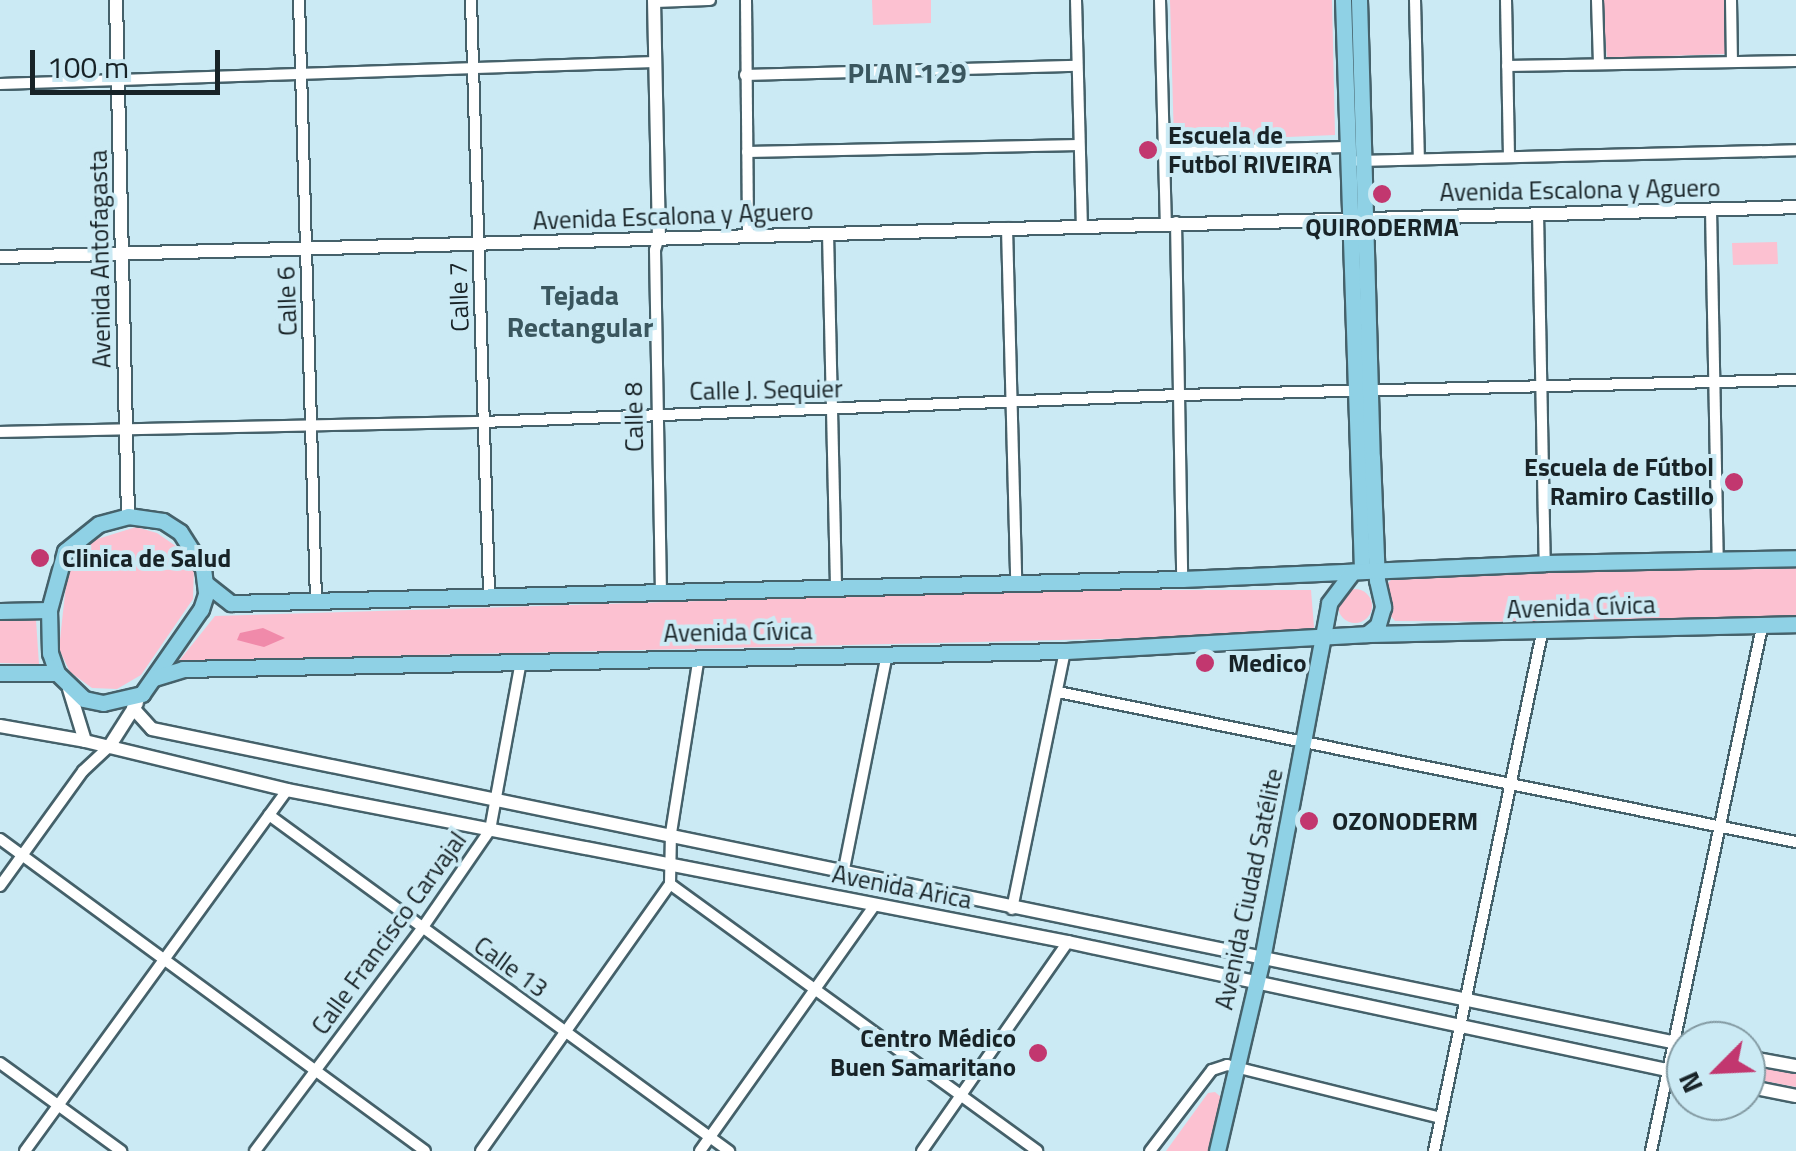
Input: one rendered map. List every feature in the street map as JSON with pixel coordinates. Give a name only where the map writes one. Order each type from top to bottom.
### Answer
[{"type":"main road","points":[[1343,0],[1356,218],[1364,571],[1382,616],[1366,634]]},
{"type":"main road","points":[[1352,156],[1359,0]]},
{"type":"main road","points":[[128,516],[163,521],[196,550],[205,584],[201,609],[138,701],[103,703],[84,699],[69,689],[57,672],[50,653],[49,610],[65,550],[99,524],[128,516]]},
{"type":"main road","name":"Avenida Cívica","points":[[205,584],[231,602],[489,593],[661,594],[1796,558]]},
{"type":"main road","name":"Avenida Ciudad Satélite","points":[[1217,1151],[1262,958],[1330,603],[1364,571]]},
{"type":"main road","points":[[0,611],[49,610]]},
{"type":"main road","name":"Avenida Cívica","points":[[154,678],[183,669],[1065,650],[1366,634],[1542,633],[1796,624]]},
{"type":"main road","points":[[0,673],[57,672]]},
{"type":"street","name":"Avenida Antofagasta","points":[[116,0],[128,516]]},
{"type":"street","name":"Calle 6","points":[[299,0],[316,600]]},
{"type":"street","name":"Calle 7","points":[[471,0],[489,593]]},
{"type":"street","points":[[654,1],[710,0]]},
{"type":"street","points":[[746,0],[748,233]]},
{"type":"street","points":[[1076,0],[1082,225]]},
{"type":"street","points":[[1160,0],[1164,152],[1180,395],[1182,579]]},
{"type":"street","points":[[1415,0],[1418,159]]},
{"type":"street","points":[[1506,0],[1509,157]]},
{"type":"street","points":[[1597,0],[1599,64]]},
{"type":"street","points":[[1731,0],[1732,62]]},
{"type":"street","name":"Calle 8","points":[[654,1],[661,594]]},
{"type":"street","points":[[1507,66],[1796,61]]},
{"type":"street","points":[[0,84],[655,62]]},
{"type":"street","points":[[745,75],[1077,66]]},
{"type":"street","points":[[747,152],[1079,144]]},
{"type":"street","points":[[1164,152],[1418,159],[1796,150]]},
{"type":"street","name":"Avenida Escalona y Aguero","points":[[0,257],[477,245],[748,233],[1796,207]]},
{"type":"street","points":[[1712,209],[1718,559]]},
{"type":"street","points":[[1538,213],[1545,563]]},
{"type":"street","points":[[1007,228],[1016,580]]},
{"type":"street","points":[[828,234],[836,588]]},
{"type":"street","name":"Calle J. Sequier","points":[[0,432],[482,422],[657,412],[1180,395],[1796,380]]},
{"type":"street","points":[[1685,1021],[1719,825],[1762,626]]},
{"type":"street","points":[[1434,1151],[1542,633]]},
{"type":"street","points":[[1012,910],[1065,650]]},
{"type":"street","points":[[843,874],[887,654]]},
{"type":"street","points":[[481,1151],[670,884],[671,833],[699,657]]},
{"type":"street","name":"Calle Francisco Carvajal","points":[[255,1151],[423,927],[490,829],[520,661]]},
{"type":"street","points":[[69,689],[84,741],[84,772]]},
{"type":"street","points":[[1058,692],[1796,842]]},
{"type":"street","points":[[0,886],[84,772],[109,747],[138,701]]},
{"type":"street","name":"Avenida Arica","points":[[138,701],[152,729],[671,833],[1012,910],[1666,1041]]},
{"type":"street","name":"Avenida Arica","points":[[0,726],[84,741],[287,790],[1068,942],[1459,1029],[1666,1069]]},
{"type":"street","points":[[25,1151],[287,790]]},
{"type":"street","name":"Calle 13","points":[[269,815],[729,1151]]},
{"type":"street","points":[[0,840],[425,1151]]},
{"type":"street","points":[[670,884],[1037,1151]]},
{"type":"street","points":[[700,1151],[874,906]]},
{"type":"street","points":[[922,1151],[1068,942]]},
{"type":"street","points":[[1766,1060],[1796,1066]]},
{"type":"street","points":[[0,1063],[121,1151]]},
{"type":"street","points":[[1150,1151],[1212,1070],[1236,1067],[1440,1118]]},
{"type":"street","points":[[1652,1151],[1666,1084]]},
{"type":"street","points":[[1766,1090],[1796,1096]]},
{"type":"shaded area","points":[[872,0],[931,0],[931,23],[873,25]]},
{"type":"shaded area","points":[[1170,0],[1332,0],[1335,135],[1174,142]]},
{"type":"shaded area","points":[[1602,0],[1726,0],[1727,54],[1607,58]]},
{"type":"shaded area","points":[[1777,242],[1778,264],[1733,265],[1732,243]]},
{"type":"shaded area","points":[[136,527],[157,533],[183,551],[194,568],[193,599],[141,675],[117,689],[92,688],[70,672],[59,649],[67,575],[73,559],[91,541]]},
{"type":"shaded area","points":[[1796,566],[1796,617],[1740,623],[1395,621],[1388,613],[1388,583],[1395,576]]},
{"type":"shaded area","points":[[1355,589],[1367,594],[1372,606],[1367,618],[1355,623],[1343,618],[1338,606],[1343,594]]},
{"type":"shaded area","points":[[1056,590],[1311,590],[1314,627],[1309,634],[179,661],[215,616]]},
{"type":"shaded area","points":[[36,620],[39,664],[0,663],[0,621]]},
{"type":"shaded area","points":[[263,628],[285,638],[264,647],[237,640],[240,633]]},
{"type":"shaded area","points":[[1766,1068],[1796,1074],[1796,1087],[1766,1082]]},
{"type":"shaded area","points":[[1215,1092],[1222,1098],[1211,1151],[1166,1151],[1208,1093]]},
{"type":"place","name":"Escuela de Futbol RIVEIRA","points":[[1148,150]]},
{"type":"place","name":"QUIRODERMA","points":[[1382,194]]},
{"type":"place","name":"Escuela de Fútbol Ramiro Castillo","points":[[1734,482]]},
{"type":"place","name":"Clinica de Salud","points":[[40,558]]},
{"type":"place","name":"Medico","points":[[1205,663]]},
{"type":"place","name":"OZONODERM","points":[[1309,821]]},
{"type":"place","name":"Centro Médico Buen Samaritano","points":[[1038,1053]]},
{"type":"district","name":"PLAN 129","points":[[907,73]]},
{"type":"district","name":"Tejada Rectangular","points":[[580,311]]}]
